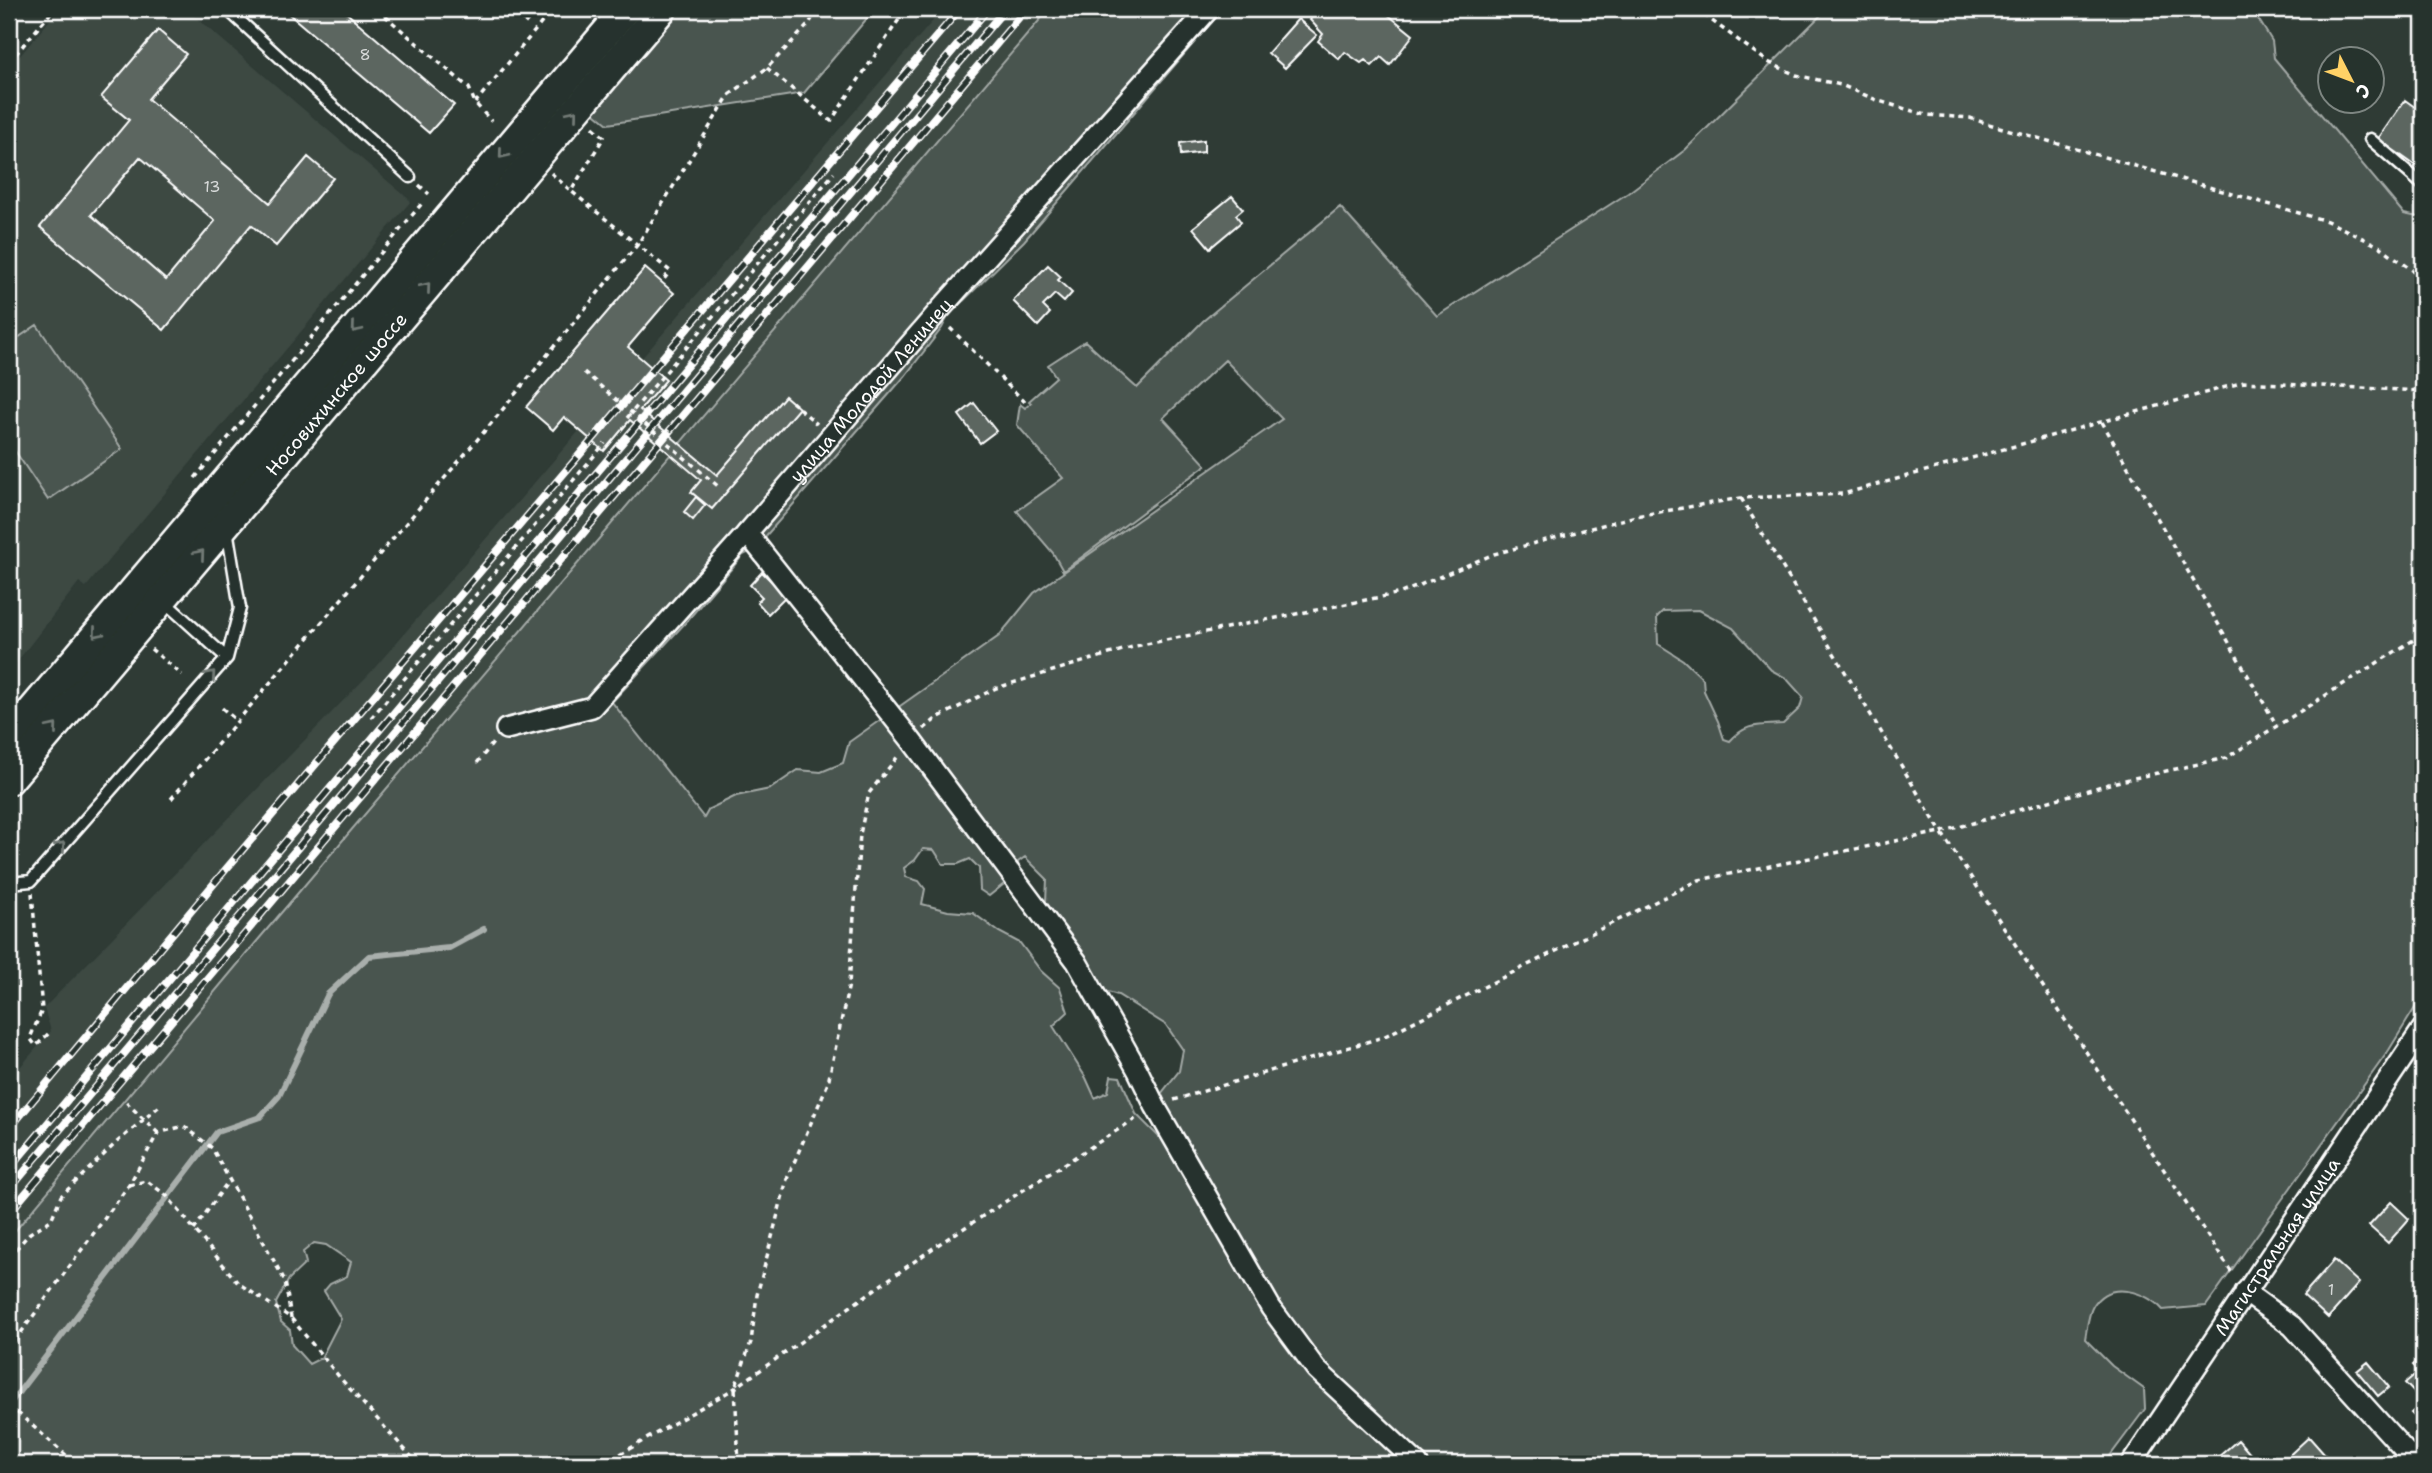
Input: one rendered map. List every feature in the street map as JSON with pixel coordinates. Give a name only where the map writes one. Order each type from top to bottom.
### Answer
[{"type":"main road","name":"Носовихинское шоссе","points":[[9,780],[152,590],[626,9]]},
{"type":"main road","name":"Носовихинское шоссе","points":[[9,738],[152,590],[226,523],[662,9]]},
{"type":"street","name":"улица Молодой Ленинец","points":[[506,729],[592,707],[936,314],[1209,9]]},
{"type":"street","points":[[747,533],[911,740],[1077,962],[1155,1106],[1271,1308],[1320,1374],[1418,1464]]},
{"type":"street","name":"Магистральная улица","points":[[2131,1464],[2423,1028]]},
{"type":"street","points":[[2245,1292],[2292,1326],[2417,1464]]},
{"type":"lane","points":[[227,9],[410,177]]},
{"type":"lane","points":[[2370,139],[2423,185]]},
{"type":"lane","points":[[9,883],[31,881],[227,658],[240,608],[226,523]]},
{"type":"lane","points":[[152,590],[227,658]]},
{"type":"path","points":[[9,62],[54,9]]},
{"type":"path","points":[[377,9],[469,88],[475,103],[491,121]]},
{"type":"path","points":[[475,103],[553,9]]},
{"type":"path","points":[[171,799],[494,421],[638,244],[729,94],[767,68],[809,23],[817,9]]},
{"type":"path","points":[[767,68],[831,121],[906,9]]},
{"type":"path","points":[[1696,9],[1760,57],[1796,75],[1842,85],[1879,101],[1926,115],[1982,121],[2327,221],[2381,247],[2423,278]]},
{"type":"path","points":[[571,191],[604,137],[588,122]]},
{"type":"path","points":[[547,170],[670,271],[662,282]]},
{"type":"path","points":[[627,418],[834,173]]},
{"type":"path","points":[[191,482],[423,202]]},
{"type":"path","points":[[936,314],[1025,402]]},
{"type":"path","points":[[584,372],[719,487]]},
{"type":"path","points":[[738,1464],[735,1388],[751,1342],[757,1295],[787,1179],[828,1083],[849,984],[860,834],[869,793],[911,740],[937,718],[996,688],[1136,646],[1401,593],[1494,554],[1636,516],[1741,498],[1843,494],[2244,382],[2423,391]]},
{"type":"path","points":[[792,402],[831,436]]},
{"type":"path","points":[[2102,422],[2277,726]]},
{"type":"path","points":[[371,718],[605,443]]},
{"type":"path","points":[[1741,498],[1941,832],[2245,1292]]},
{"type":"path","points":[[603,1464],[735,1388],[939,1244],[1155,1106],[1383,1037],[1699,880],[1941,832],[2116,782],[2226,758],[2423,634]]},
{"type":"path","points":[[142,642],[182,675]]},
{"type":"path","points":[[222,709],[237,721]]},
{"type":"path","points":[[477,763],[506,729]]},
{"type":"path","points":[[31,881],[42,1010],[30,1038],[36,1046],[51,1031]]},
{"type":"path","points":[[126,1102],[158,1133]]},
{"type":"path","points":[[9,1257],[30,1233],[51,1220],[61,1196],[117,1142],[162,1104]]},
{"type":"path","points":[[9,1349],[129,1185],[158,1133],[184,1126],[212,1148],[285,1281],[291,1318]]},
{"type":"path","points":[[194,1230],[229,1180]]},
{"type":"path","points":[[129,1185],[147,1181],[167,1196],[238,1283],[291,1318],[341,1379],[418,1464]]},
{"type":"path","points":[[9,1407],[76,1464]]},
{"type":"shaded area","points":[[59,9],[186,9],[411,201],[86,587],[79,582],[9,672],[9,69]]},
{"type":"shaded area","points":[[678,9],[875,9],[804,93],[608,124],[591,110]]},
{"type":"shaded area","points":[[943,9],[1049,9],[258,940],[9,1238],[9,1080],[51,1031],[44,1008],[371,672]]},
{"type":"shaded area","points":[[1049,9],[1223,9],[1024,241],[948,316],[942,328],[905,376],[764,538],[752,551],[743,555],[612,702],[704,818],[709,809],[736,796],[770,789],[798,770],[821,772],[843,763],[849,742],[999,636],[1034,593],[1282,419],[1225,360],[1163,418],[1206,465],[1063,571],[1053,553],[1017,511],[1063,478],[1017,425],[1020,404],[1025,408],[1031,403],[1029,401],[1056,377],[1048,365],[1085,341],[1137,388],[1203,321],[1340,207],[1437,316],[1628,193],[1685,150],[1827,9],[2252,9],[2272,41],[2274,58],[2316,108],[2316,116],[2322,116],[2404,214],[2423,218],[2423,995],[2389,1050],[2206,1306],[2163,1310],[2148,1298],[2128,1291],[2118,1291],[2108,1293],[2093,1306],[2085,1339],[2112,1366],[2144,1389],[2145,1409],[2104,1464],[9,1464],[9,1238],[258,940]],"holes":[[[1699,610],[1733,628],[1771,670],[1786,678],[1803,697],[1800,708],[1783,724],[1754,726],[1742,731],[1730,741],[1724,739],[1704,691],[1703,679],[1683,660],[1658,644],[1657,617],[1663,611]],[[923,849],[934,850],[943,864],[958,864],[970,859],[979,868],[980,890],[989,896],[1019,872],[1018,862],[1025,857],[1047,879],[1046,902],[1104,991],[1118,995],[1166,1025],[1183,1050],[1179,1071],[1161,1094],[1172,1131],[1160,1138],[1136,1114],[1120,1077],[1111,1076],[1108,1092],[1095,1098],[1086,1078],[1053,1026],[1068,1012],[1060,988],[1041,971],[1020,943],[973,913],[948,911],[922,904],[925,889],[919,881],[906,877],[904,868],[915,860]],[[314,1243],[326,1245],[351,1262],[347,1276],[330,1284],[324,1291],[341,1319],[321,1358],[309,1364],[292,1345],[290,1330],[281,1322],[276,1303],[289,1279],[306,1263],[303,1252]]]},
{"type":"shaded area","points":[[37,325],[122,449],[48,500],[9,442],[9,344]]},
{"type":"building","points":[[283,9],[342,9],[454,105],[429,133]]},
{"type":"building","points":[[510,9],[538,9],[526,23]]},
{"type":"building","points":[[1318,9],[1381,9],[1413,35],[1390,65],[1381,57],[1372,66],[1365,60],[1361,63],[1345,52],[1339,59],[1318,41],[1323,34],[1310,20]]},
{"type":"building","points":[[1298,19],[1317,35],[1285,68],[1268,53]]},
{"type":"building","points":[[158,30],[186,54],[148,99],[270,203],[308,157],[333,178],[276,246],[251,225],[164,330],[40,227],[129,120],[101,97]],"holes":[[[140,157],[215,221],[166,280],[91,215]]]},
{"type":"building","points":[[2405,100],[2423,113],[2423,171],[2378,139]]},
{"type":"building","points":[[1204,140],[1204,152],[1181,155],[1180,143]]},
{"type":"building","points":[[1232,196],[1243,209],[1236,215],[1241,222],[1210,248],[1193,228]]},
{"type":"building","points":[[1048,265],[1061,277],[1058,280],[1072,293],[1064,302],[1055,294],[1043,306],[1050,313],[1038,326],[1013,301]]},
{"type":"building","points":[[645,268],[674,293],[628,347],[666,380],[640,410],[717,475],[785,396],[799,408],[712,509],[691,492],[701,480],[630,420],[604,451],[564,417],[553,430],[526,407]]},
{"type":"building","points":[[974,403],[996,431],[980,443],[959,415]]},
{"type":"building","points":[[696,497],[705,505],[693,520],[684,512]]},
{"type":"building","points":[[762,572],[786,596],[768,614],[757,602],[762,597],[750,585]]},
{"type":"building","points":[[2391,1202],[2409,1219],[2388,1243],[2369,1226]]},
{"type":"building","points":[[2334,1260],[2359,1283],[2328,1318],[2303,1295]]},
{"type":"building","points":[[2423,1356],[2423,1402],[2405,1383],[2419,1371],[2413,1365]]},
{"type":"building","points":[[2368,1362],[2389,1387],[2378,1396],[2357,1371]]},
{"type":"building","points":[[2421,1404],[2423,1421],[2421,1423],[2411,1413]]},
{"type":"building","points":[[2309,1437],[2333,1464],[2286,1464],[2283,1461]]},
{"type":"building","points":[[2238,1440],[2259,1464],[2210,1464]]},
{"type":"waterway","points":[[9,1405],[217,1132],[260,1117],[279,1096],[328,994],[369,956],[449,948],[484,929]]},
{"type":"railway","points":[[9,1129],[227,868],[960,9]]},
{"type":"railway","points":[[9,1169],[988,9]]},
{"type":"railway","points":[[9,1190],[1005,9]]},
{"type":"railway","points":[[9,1213],[1026,9]]}]
